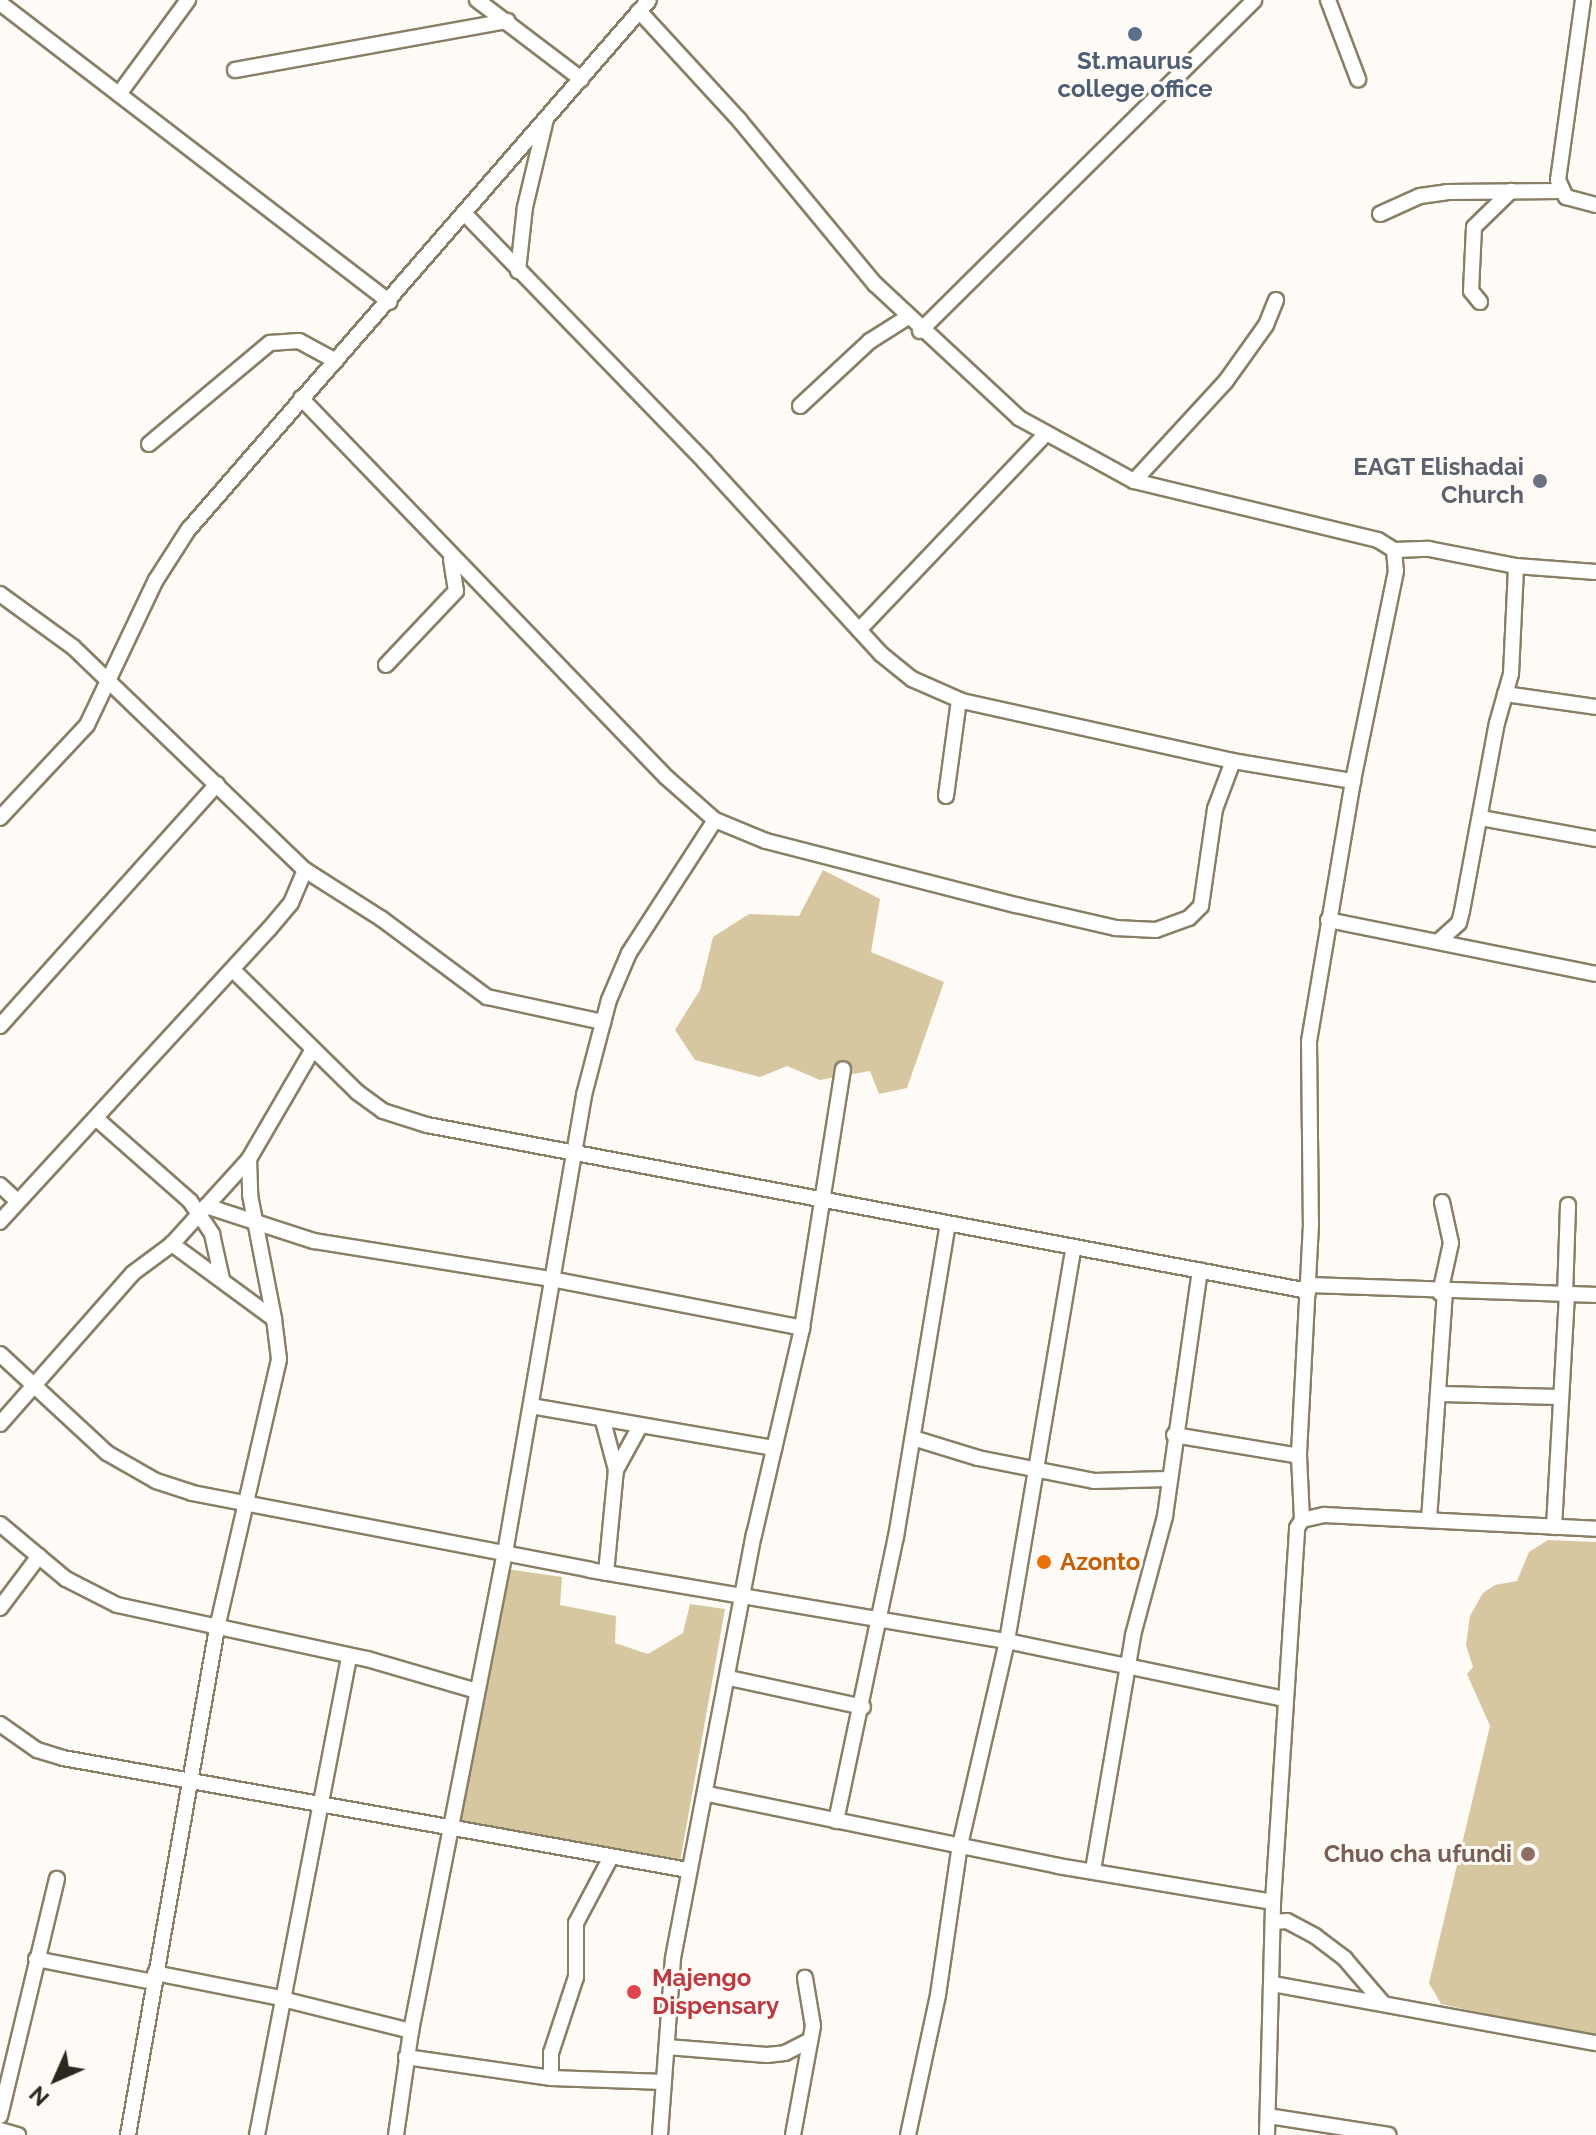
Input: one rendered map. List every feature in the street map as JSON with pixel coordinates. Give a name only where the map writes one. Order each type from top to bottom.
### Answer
[{"type":"street","points":[[119,94],[188,0]]},
{"type":"street","points":[[477,0],[581,79]]},
{"type":"street","points":[[920,331],[1254,0]]},
{"type":"street","points":[[1328,0],[1358,79]]},
{"type":"street","points":[[1560,191],[1558,171],[1583,0]]},
{"type":"street","points":[[0,3],[390,302]]},
{"type":"street","points":[[0,818],[87,725],[156,580],[188,530],[301,398],[466,215],[644,5],[920,331],[1045,435],[1134,481],[1378,540],[1394,550],[1441,550],[1516,566],[1596,572]]},
{"type":"street","points":[[235,70],[508,21]]},
{"type":"street","points":[[518,271],[525,207],[546,122]]},
{"type":"street","points":[[1480,302],[1471,291],[1474,227],[1511,191]]},
{"type":"street","points":[[1380,214],[1420,196],[1511,191],[1560,191],[1596,205]]},
{"type":"street","points":[[466,215],[705,462],[859,630],[912,679],[959,700],[1233,761],[1353,781]]},
{"type":"street","points":[[1134,481],[1226,381],[1266,325],[1276,300]]},
{"type":"street","points":[[800,406],[870,341],[908,317]]},
{"type":"street","points":[[149,444],[270,343],[299,341],[336,361]]},
{"type":"street","points":[[301,398],[450,558],[715,820],[766,841],[876,871],[1116,928],[1156,930],[1189,918],[1201,906],[1215,809],[1233,761]]},
{"type":"street","points":[[859,630],[1045,435]]},
{"type":"street","points":[[1267,2135],[1273,1902],[1284,1699],[1295,1537],[1302,1520],[1299,1456],[1308,1288],[1309,1041],[1353,781],[1396,571],[1394,550]]},
{"type":"street","points":[[386,665],[456,591],[450,558]]},
{"type":"street","points":[[1440,940],[1459,923],[1481,818],[1515,639],[1511,599],[1516,566]]},
{"type":"street","points":[[0,594],[109,679],[305,870],[382,919],[487,997],[603,1022]]},
{"type":"street","points":[[1505,694],[1596,707]]},
{"type":"street","points":[[946,796],[959,700]]},
{"type":"street","points":[[0,1026],[217,784]]},
{"type":"street","points":[[1481,818],[1596,839]]},
{"type":"street","points":[[396,2135],[406,2057],[448,1828],[474,1690],[505,1553],[574,1154],[603,1022],[629,953],[715,820]]},
{"type":"street","points":[[0,1222],[98,1120],[233,970],[291,903],[305,870]]},
{"type":"street","points":[[1328,920],[1440,940],[1596,974]]},
{"type":"street","points":[[233,970],[313,1049],[383,1111],[427,1125],[1073,1249],[1308,1288],[1596,1295]]},
{"type":"street","points":[[0,1424],[133,1273],[172,1244],[249,1159],[313,1049]]},
{"type":"street","points":[[660,2135],[673,1958],[688,1870],[708,1794],[774,1448],[802,1328],[825,1202],[843,1069]]},
{"type":"street","points":[[98,1120],[203,1210],[353,1249],[551,1279],[802,1328]]},
{"type":"street","points":[[128,2135],[217,1628],[279,1359],[249,1159]]},
{"type":"street","points":[[0,1185],[17,1201]]},
{"type":"street","points":[[1429,1520],[1439,1394],[1442,1293],[1451,1243],[1442,1202]]},
{"type":"street","points":[[1554,1527],[1568,1205]]},
{"type":"street","points":[[203,1210],[222,1279]]},
{"type":"street","points":[[836,1821],[880,1620],[948,1224]]},
{"type":"street","points":[[172,1244],[274,1319]]},
{"type":"street","points":[[908,2135],[938,1995],[960,1845],[1007,1641],[1073,1249]]},
{"type":"street","points":[[1093,1870],[1168,1479],[1200,1270]]},
{"type":"street","points":[[0,1354],[32,1388],[128,1468],[192,1493],[606,1573],[1007,1641],[1284,1699]]},
{"type":"street","points":[[1439,1394],[1561,1397]]},
{"type":"street","points":[[531,1406],[639,1428],[774,1448]]},
{"type":"street","points":[[603,1421],[616,1470],[606,1573]]},
{"type":"street","points":[[616,1470],[639,1428]]},
{"type":"street","points":[[1174,1435],[1299,1456]]},
{"type":"street","points":[[913,1438],[1094,1481],[1168,1479]]},
{"type":"street","points":[[1302,1520],[1324,1515],[1596,1529]]},
{"type":"street","points":[[0,1524],[85,1592],[117,1605],[349,1656],[474,1690]]},
{"type":"street","points":[[0,1608],[39,1556]]},
{"type":"street","points":[[257,2135],[286,1999],[318,1803],[349,1656]]},
{"type":"street","points":[[729,1678],[863,1707]]},
{"type":"street","points":[[0,1724],[37,1750],[63,1758],[688,1870]]},
{"type":"street","points":[[708,1794],[960,1845],[1273,1902]]},
{"type":"street","points":[[551,2078],[551,2053],[576,1977],[576,1923],[611,1857]]},
{"type":"street","points":[[0,2116],[16,2064],[36,1959],[57,1879]]},
{"type":"street","points":[[1274,1922],[1287,1921],[1315,1936],[1355,1968],[1382,2002]]},
{"type":"street","points":[[36,1959],[286,1999],[411,2031]]},
{"type":"street","points":[[793,2135],[813,2026],[805,1978]]},
{"type":"street","points":[[1273,1984],[1596,2043]]},
{"type":"street","points":[[667,2047],[767,2055],[785,2053],[810,2040]]},
{"type":"street","points":[[406,2057],[551,2078],[664,2082]]},
{"type":"street","points":[[1268,2116],[1389,2135]]},
{"type":"street","points":[[0,2130],[18,2135]]},
{"type":"shaded area","points":[[823,870],[880,899],[871,952],[944,982],[907,1088],[879,1094],[870,1071],[820,1080],[787,1066],[760,1077],[695,1060],[675,1030],[700,990],[713,937],[749,914],[799,916]]},
{"type":"shaded area","name":"Chuo cha ufundi","points":[[1548,1540],[1596,1542],[1596,2039],[1441,2004],[1429,1983],[1490,1726],[1467,1674],[1473,1667],[1466,1645],[1470,1616],[1483,1593],[1495,1585],[1517,1581],[1529,1552]]},
{"type":"shaded area","points":[[499,1568],[562,1577],[560,1605],[616,1616],[615,1643],[648,1654],[683,1633],[690,1604],[725,1609],[680,1862],[451,1820]]},
{"type":"place","name":"St.maurus college office","points":[[1135,34]]},
{"type":"place","name":"EAGT Elishadai Church","points":[[1540,481]]},
{"type":"place","name":"Azonto","points":[[1044,1562]]},
{"type":"place","name":"Chuo cha ufundi","points":[[1528,1854]]},
{"type":"place","name":"Majengo Dispensary","points":[[634,1992]]}]
